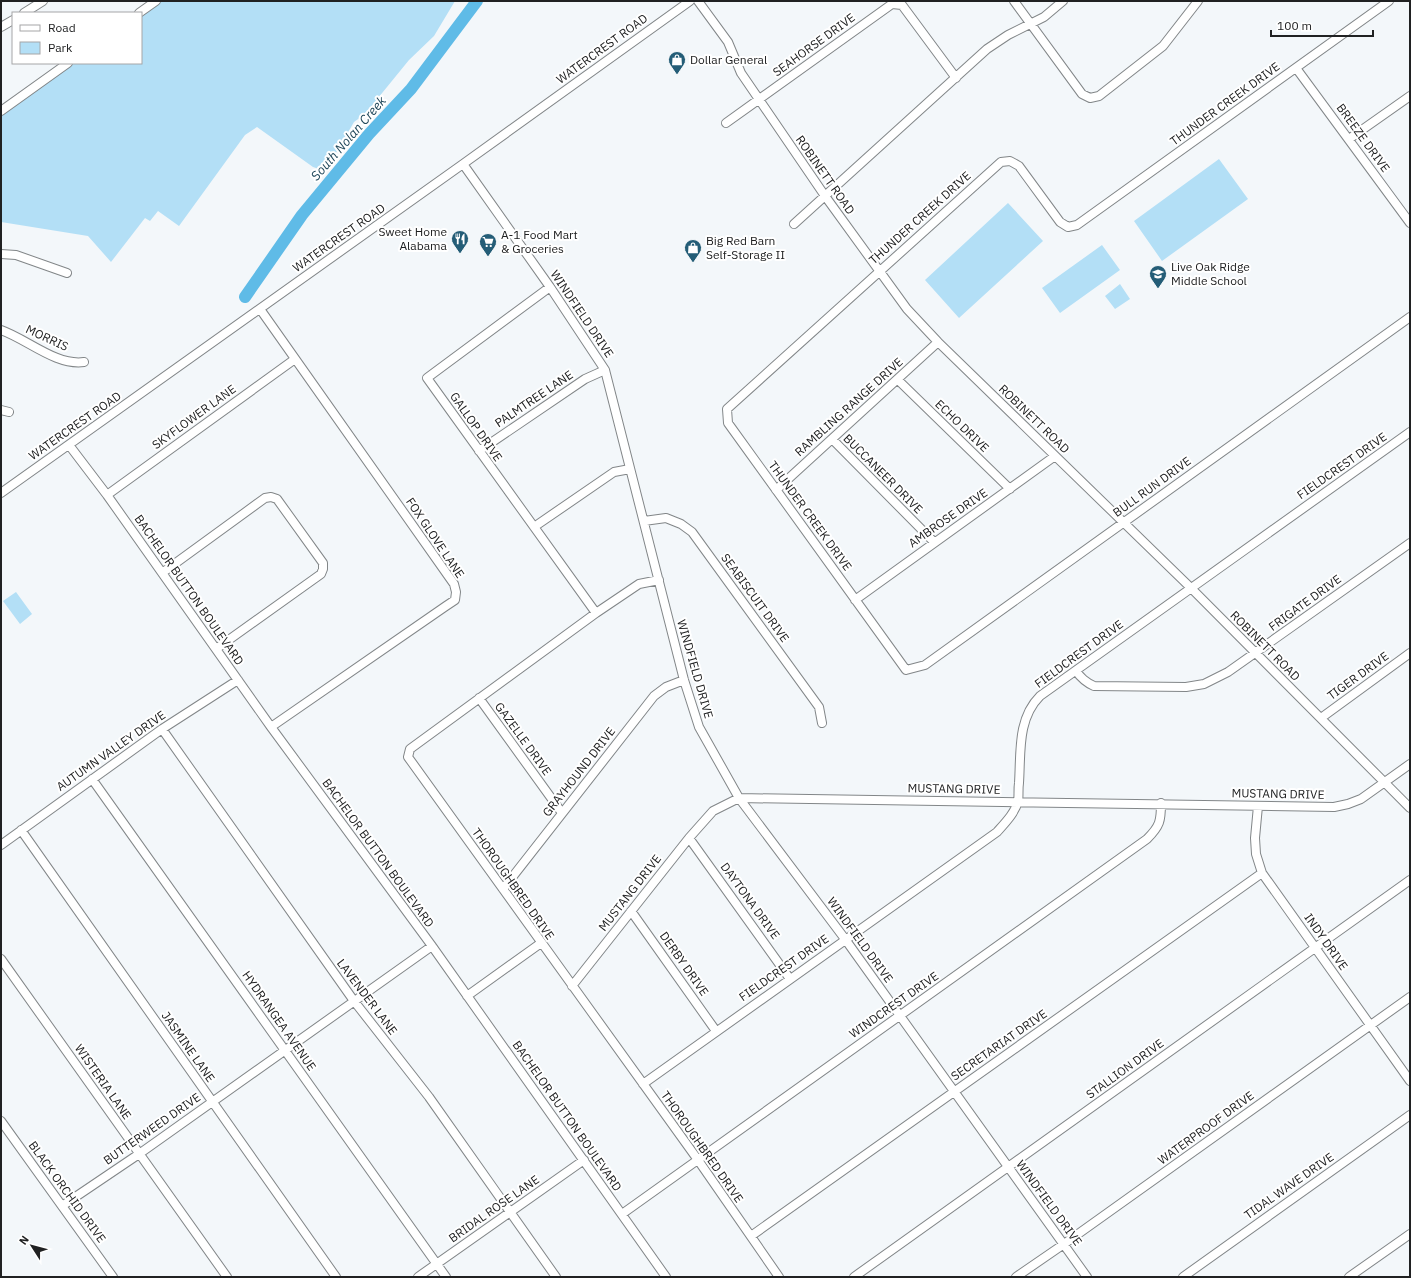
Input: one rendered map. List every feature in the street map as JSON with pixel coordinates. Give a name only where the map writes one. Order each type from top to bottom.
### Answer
[{"type":"street","points":[[26,12],[43,1]]},
{"type":"street","points":[[140,12],[156,1]]},
{"type":"street","name":"WATERCREST ROAD","points":[[1,493],[464,164],[690,1]]},
{"type":"street","name":"ROBINETT ROAD","points":[[698,1],[728,42],[741,74],[758,100],[907,309],[938,342],[1191,588],[1410,808]]},
{"type":"street","points":[[1014,1],[1082,94],[1090,98],[1099,96],[1163,46],[1198,1]]},
{"type":"street","points":[[794,224],[987,49],[1008,35],[1044,17],[1063,1]]},
{"type":"street","name":"THUNDER CREEK DRIVE","points":[[906,670],[728,423],[728,409],[1001,162],[1010,161],[1019,166],[1060,222],[1068,227],[1077,226],[1389,1]]},
{"type":"street","name":"SEAHORSE DRIVE","points":[[726,123],[892,4],[902,5],[956,78]]},
{"type":"street","points":[[1,27],[12,21]]},
{"type":"street","points":[[1,111],[67,64]]},
{"type":"street","name":"BREEZE DRIVE","points":[[1296,68],[1410,223]]},
{"type":"street","points":[[1349,139],[1410,96]]},
{"type":"street","name":"WINDFIELD DRIVE","points":[[464,164],[550,287],[605,370],[684,680],[699,726],[739,798],[846,939],[1087,1277]]},
{"type":"street","points":[[1402,213],[1410,207]]},
{"type":"street","points":[[1,254],[16,255],[68,273]]},
{"type":"street","name":"GALLOP DRIVE","points":[[550,287],[427,378],[596,613]]},
{"type":"street","name":"FOX GLOVE LANE","points":[[260,309],[454,584],[456,592],[455,600],[271,727]]},
{"type":"street","name":"BULL RUN DRIVE","points":[[906,670],[925,665],[1410,317]]},
{"type":"street","name":"MORRIS","points":[[1,330],[58,358],[75,363],[84,362]]},
{"type":"street","name":"RAMBLING RANGE DRIVE","points":[[776,490],[938,342]]},
{"type":"street","name":"SKYFLOWER LANE","points":[[107,495],[295,359]]},
{"type":"street","name":"PALMTREE LANE","points":[[479,451],[585,379],[605,370]]},
{"type":"street","name":"ECHO DRIVE","points":[[898,380],[1010,489]]},
{"type":"street","name":"FIELDCREST DRIVE","points":[[643,1084],[997,832],[1012,815],[1018,802],[1022,731],[1028,711],[1040,696],[1410,432]]},
{"type":"street","name":"BUCCANEER DRIVE","points":[[832,440],[934,542]]},
{"type":"street","name":"BACHELOR BUTTON BOULEVARD","points":[[69,445],[107,495],[271,727],[432,946],[666,1277]]},
{"type":"street","name":"AMBROSE DRIVE","points":[[855,600],[1055,456]]},
{"type":"street","points":[[534,527],[614,472],[630,469]]},
{"type":"street","points":[[162,573],[265,498],[271,497],[277,499],[323,563],[321,574],[216,649]]},
{"type":"street","name":"SEABISCUIT DRIVE","points":[[644,521],[666,518],[681,524],[692,532],[819,707],[822,723]]},
{"type":"street","name":"FRIGATE DRIVE","points":[[1076,671],[1082,679],[1094,686],[1186,687],[1204,684],[1217,678],[1256,653],[1410,543]]},
{"type":"street","name":"THOROUGHBRED DRIVE","points":[[659,580],[639,584],[596,613],[410,749],[408,757],[698,1160],[779,1277]]},
{"type":"street","name":"TIGER DRIVE","points":[[1321,718],[1410,653]]},
{"type":"street","name":"AUTUMN VALLEY DRIVE","points":[[1,845],[162,729],[238,680]]},
{"type":"street","name":"GRAYHOUND DRIVE","points":[[503,889],[654,696],[666,687],[684,680]]},
{"type":"street","name":"GAZELLE DRIVE","points":[[479,698],[562,813]]},
{"type":"street","name":"LAVENDER LANE","points":[[162,729],[354,1001],[429,1097],[556,1277]]},
{"type":"street","name":"MUSTANG DRIVE","points":[[572,986],[713,811],[739,798],[1334,807],[1348,804],[1362,798],[1410,764]]},
{"type":"street","name":"HYDRANGEA AVENUE","points":[[92,779],[446,1277]]},
{"type":"street","name":"WINDCREST DRIVE","points":[[622,1214],[1148,839],[1155,832],[1161,821],[1162,804]]},
{"type":"street","name":"INDY DRIVE","points":[[1258,806],[1255,838],[1256,854],[1262,873],[1410,1081]]},
{"type":"street","name":"JASMINE LANE","points":[[21,830],[336,1277]]},
{"type":"street","name":"DAYTONA DRIVE","points":[[690,838],[790,979]]},
{"type":"street","name":"SECRETARIAT DRIVE","points":[[751,1236],[1262,873]]},
{"type":"street","name":"STALLION DRIVE","points":[[854,1277],[1410,880]]},
{"type":"street","name":"DERBY DRIVE","points":[[631,911],[716,1031]]},
{"type":"street","points":[[467,996],[541,943]]},
{"type":"street","name":"BUTTERWEED DRIVE","points":[[62,1206],[139,1154],[432,946]]},
{"type":"street","name":"WISTERIA LANE","points":[[1,959],[226,1277]]},
{"type":"street","name":"WATERPROOF DRIVE","points":[[1016,1277],[1410,996]]},
{"type":"street","name":"TIDAL WAVE DRIVE","points":[[1183,1277],[1410,1115]]},
{"type":"street","name":"BLACK ORCHID DRIVE","points":[[1,1121],[113,1277]]},
{"type":"street","name":"BRIDAL ROSE LANE","points":[[418,1277],[584,1160]]},
{"type":"street","points":[[1349,1277],[1410,1234]]},
{"type":"green space","points":[[160,1],[455,1],[434,36],[409,60],[365,114],[354,122],[333,158],[319,169],[313,167],[257,127],[245,135],[179,226],[158,211],[150,221],[145,218],[111,262],[88,236],[1,222],[1,114],[72,64],[142,64],[142,14]]},
{"type":"green space","points":[[1219,159],[1248,199],[1162,261],[1134,221]]},
{"type":"green space","points":[[1008,203],[1043,241],[959,318],[925,280]]},
{"type":"green space","points":[[1102,245],[1120,270],[1060,313],[1042,288]]},
{"type":"green space","points":[[1120,284],[1130,299],[1115,309],[1105,296]]},
{"type":"green space","points":[[16,592],[32,614],[20,624],[3,601]]},
{"type":"waterway","name":"South Nolan Creek","points":[[245,297],[302,215],[369,134],[411,89],[477,1]]},
{"type":"place","name":"Dollar General","points":[[677,75]]},
{"type":"place","name":"Sweet Home Alabama","points":[[460,254]]},
{"type":"place","name":"A-1 Food Mart & Groceries","points":[[488,257]]},
{"type":"place","name":"Big Red Barn Self-Storage II","points":[[693,263]]},
{"type":"place","name":"Live Oak Ridge Middle School","points":[[1158,289]]}]
